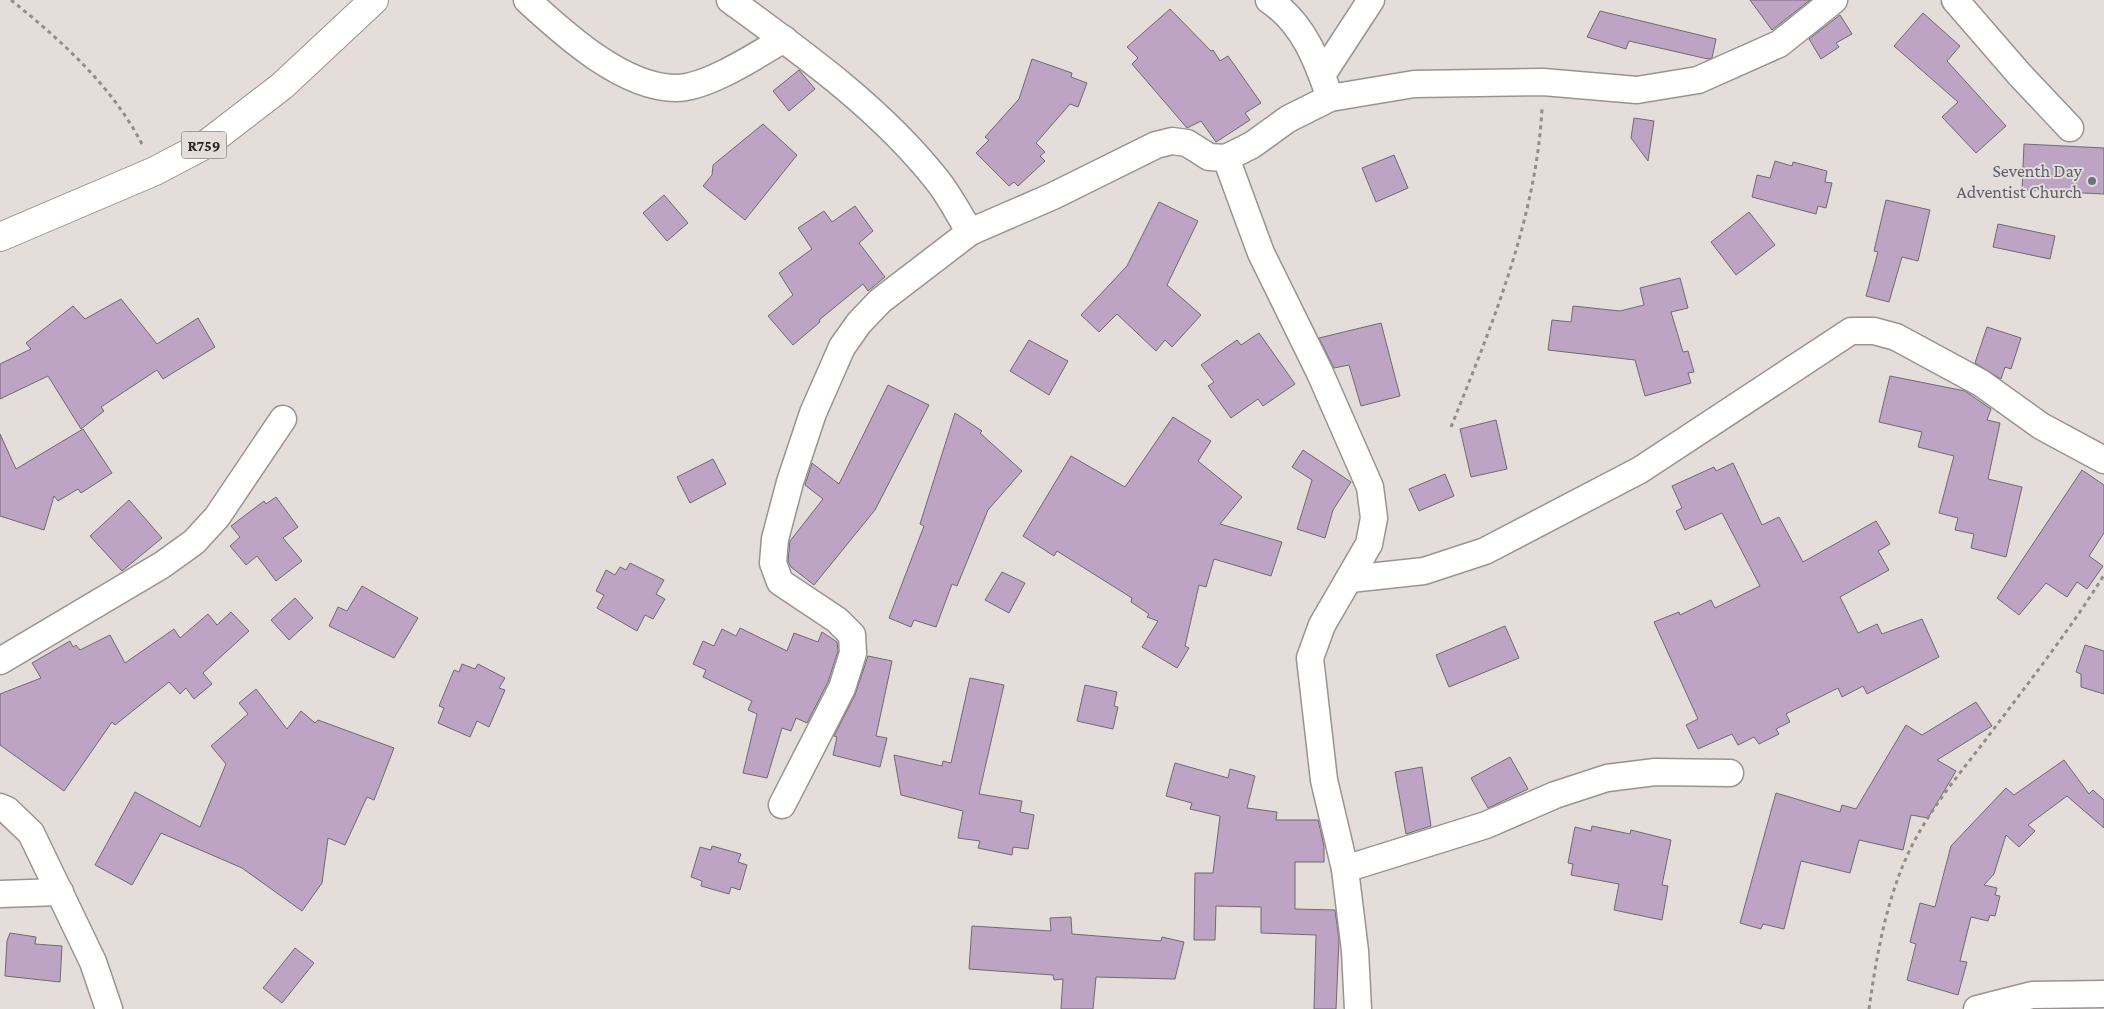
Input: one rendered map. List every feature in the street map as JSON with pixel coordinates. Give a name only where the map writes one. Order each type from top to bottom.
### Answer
[{"type":"main road","name":"R759","points":[[0,237],[156,171],[208,143],[282,86],[374,0]]},
{"type":"street","points":[[527,0],[576,42],[618,72],[656,85],[676,88],[694,84],[746,62],[784,40]]},
{"type":"street","points":[[730,0],[842,85],[894,130],[939,182],[970,232]]},
{"type":"street","points":[[1269,0],[1300,28],[1316,56],[1326,86]]},
{"type":"street","points":[[782,806],[842,688],[852,653],[852,635],[837,620],[780,582],[773,563],[775,539],[790,482],[813,413],[842,347],[859,323],[880,301],[970,232],[1053,196],[1156,145],[1172,141],[1187,143],[1209,158],[1226,158],[1252,145],[1288,120],[1326,86],[1371,0]]},
{"type":"street","points":[[1326,86],[1543,82],[1637,90],[1698,80],[1779,44],[1834,0]]},
{"type":"street","points":[[1955,0],[2020,75],[2070,128]]},
{"type":"street","points":[[1226,158],[1260,253],[1337,409],[1370,487],[1374,518],[1369,544],[1322,625],[1310,658],[1324,780],[1345,869],[1355,951],[1358,1009]]},
{"type":"street","points":[[1350,579],[1424,571],[1485,551],[1640,470],[1851,331],[1874,331],[1896,337],[1980,384],[2041,426],[2104,460]]},
{"type":"street","points":[[0,661],[162,565],[194,542],[217,517],[283,419]]},
{"type":"street","points":[[1345,869],[1486,825],[1555,795],[1607,778],[1655,772],[1730,773]]},
{"type":"street","points":[[0,807],[8,810],[31,833],[93,962],[109,1009]]},
{"type":"street","points":[[0,894],[60,892]]},
{"type":"street","points":[[1977,1009],[2032,995],[2104,994]]},
{"type":"path","points":[[10,0],[37,21],[106,88],[134,127],[156,171]]},
{"type":"path","points":[[1451,427],[1489,331],[1529,203],[1541,124],[1543,82]]},
{"type":"path","points":[[1869,1009],[1881,940],[1894,889],[1916,839],[1940,800],[2070,626],[2104,575]]},
{"type":"building","points":[[1750,0],[1810,0],[1772,30]]},
{"type":"building","points":[[1170,9],[1211,51],[1213,50],[1220,61],[1228,56],[1261,103],[1245,113],[1250,120],[1216,142],[1201,121],[1187,128],[1132,64],[1138,58],[1127,47]]},
{"type":"building","points":[[1600,11],[1716,39],[1712,58],[1708,59],[1629,41],[1626,49],[1587,37]]},
{"type":"building","points":[[1923,13],[1960,46],[1947,61],[2006,126],[1976,153],[1942,117],[1958,102],[1894,46]]},
{"type":"building","points":[[1840,15],[1852,34],[1836,43],[1839,47],[1821,59],[1809,39]]},
{"type":"building","points":[[1032,59],[1072,73],[1071,77],[1087,83],[1078,107],[1070,104],[1036,143],[1045,152],[1040,156],[1045,161],[1018,186],[1014,182],[1009,186],[976,153],[989,140],[985,137],[1019,99]]},
{"type":"building","points":[[799,70],[815,89],[789,111],[773,91]]},
{"type":"building","points":[[1634,118],[1654,121],[1648,161],[1631,138]]},
{"type":"building","points":[[763,124],[797,155],[745,220],[703,186],[712,175],[713,165]]},
{"type":"building","points":[[2024,144],[2104,148],[2104,194],[2022,190]]},
{"type":"building","points":[[1394,155],[1408,188],[1376,202],[1362,168]]},
{"type":"building","points":[[1775,161],[1792,166],[1793,162],[1827,171],[1825,182],[1832,183],[1826,208],[1818,206],[1816,214],[1752,197],[1757,175],[1770,178]]},
{"type":"building","points":[[664,195],[688,223],[667,241],[643,213]]},
{"type":"building","points":[[1886,200],[1930,210],[1918,261],[1902,257],[1889,302],[1866,296],[1878,252],[1874,251]]},
{"type":"building","points":[[1159,202],[1198,221],[1167,285],[1201,315],[1172,347],[1165,340],[1156,351],[1117,314],[1099,332],[1081,315],[1127,266]]},
{"type":"building","points":[[855,206],[873,231],[859,243],[885,277],[868,291],[863,284],[819,320],[820,322],[793,345],[768,316],[793,295],[779,273],[812,249],[798,228],[824,211],[832,222]]},
{"type":"building","points":[[1749,212],[1775,245],[1736,275],[1711,242]]},
{"type":"building","points":[[1998,224],[2055,236],[2050,259],[1993,247]]},
{"type":"building","points":[[1680,278],[1688,308],[1671,312],[1683,352],[1688,351],[1694,372],[1688,373],[1691,383],[1645,396],[1635,360],[1548,350],[1552,320],[1571,322],[1573,306],[1620,311],[1644,305],[1640,288]]},
{"type":"building","points":[[121,299],[157,344],[198,318],[215,347],[163,379],[157,370],[101,407],[104,411],[81,429],[48,376],[0,399],[0,364],[31,349],[26,343],[73,306],[85,319]]},
{"type":"building","points":[[1381,323],[1400,396],[1361,406],[1349,365],[1334,368],[1319,338]]},
{"type":"building","points":[[1987,327],[2021,338],[2011,369],[2005,367],[2001,379],[1975,363]]},
{"type":"building","points":[[1259,333],[1295,384],[1263,406],[1258,399],[1231,418],[1208,386],[1214,382],[1201,365],[1237,340],[1241,345]]},
{"type":"building","points":[[1029,340],[1068,361],[1049,395],[1010,371]]},
{"type":"building","points":[[1890,376],[1965,391],[1991,409],[1987,420],[2000,423],[1988,479],[2022,487],[2006,557],[1971,548],[1974,534],[1955,530],[1958,518],[1939,513],[1954,456],[1918,447],[1922,432],[1879,422]]},
{"type":"building","points":[[888,385],[929,405],[875,510],[814,585],[791,567],[788,561],[790,541],[823,499],[805,485],[812,463],[839,484]]},
{"type":"building","points":[[955,413],[982,431],[980,433],[1022,471],[988,510],[957,586],[952,584],[936,627],[914,620],[911,627],[889,618],[924,526],[920,524]]},
{"type":"building","points":[[1173,417],[1211,441],[1198,461],[1242,497],[1220,524],[1282,542],[1271,576],[1214,559],[1206,587],[1199,585],[1185,646],[1189,648],[1177,668],[1142,647],[1158,621],[1147,617],[1149,614],[1131,602],[1132,598],[1057,551],[1054,556],[1023,536],[1071,456],[1125,487]]},
{"type":"building","points":[[1496,420],[1507,469],[1471,477],[1460,429]]},
{"type":"building","points":[[83,429],[112,473],[81,493],[78,489],[58,501],[54,496],[44,530],[0,516],[0,434],[16,469]]},
{"type":"building","points":[[1303,450],[1351,482],[1333,510],[1325,538],[1297,529],[1312,480],[1292,467]]},
{"type":"building","points":[[713,459],[726,484],[690,503],[677,477]]},
{"type":"building","points":[[1733,463],[1762,525],[1779,517],[1803,562],[1876,521],[1890,544],[1878,551],[1889,570],[1840,597],[1858,633],[1877,624],[1882,634],[1922,619],[1939,657],[1867,694],[1863,686],[1842,697],[1838,688],[1786,714],[1790,722],[1776,729],[1779,734],[1759,744],[1754,737],[1738,745],[1732,734],[1698,749],[1686,725],[1698,719],[1654,622],[1679,612],[1680,615],[1711,600],[1715,608],[1760,586],[1722,513],[1685,530],[1676,511],[1682,508],[1672,486],[1714,467],[1716,471]]},
{"type":"building","points":[[2082,470],[2104,485],[2104,533],[2089,556],[2103,566],[2087,589],[2077,582],[2067,597],[2046,583],[2019,615],[1997,598]]},
{"type":"building","points":[[1445,474],[1454,496],[1419,511],[1409,489]]},
{"type":"building","points":[[276,497],[298,527],[283,538],[302,561],[276,581],[257,556],[246,565],[230,546],[240,537],[231,526],[264,501],[266,504]]},
{"type":"building","points":[[129,500],[162,538],[122,571],[90,536]]},
{"type":"building","points":[[630,563],[664,580],[656,594],[665,599],[653,619],[645,615],[637,631],[597,608],[604,595],[596,591],[606,570],[615,575],[620,567],[626,570]]},
{"type":"building","points":[[1002,572],[1025,583],[1009,613],[985,600]]},
{"type":"building","points":[[362,586],[418,618],[394,658],[329,626],[338,607],[347,611]]},
{"type":"building","points":[[295,598],[313,618],[289,640],[271,620]]},
{"type":"building","points":[[231,612],[249,631],[203,673],[212,684],[194,699],[186,688],[180,694],[169,682],[115,725],[112,722],[64,791],[0,745],[0,694],[41,678],[32,663],[70,641],[73,647],[76,645],[80,650],[110,635],[125,663],[174,629],[180,638],[208,614],[217,625]]},
{"type":"building","points":[[1505,626],[1519,658],[1449,687],[1436,655]]},
{"type":"building","points":[[740,628],[787,651],[794,633],[818,642],[822,632],[837,642],[838,651],[828,682],[807,723],[796,718],[791,731],[782,728],[767,778],[743,773],[757,714],[748,710],[752,701],[703,677],[706,670],[693,664],[703,641],[714,646],[722,629],[736,636]]},
{"type":"building","points":[[2085,645],[2104,651],[2104,694],[2081,687],[2081,674],[2076,672]]},
{"type":"building","points":[[868,656],[892,661],[876,736],[887,738],[880,767],[833,755],[837,737],[834,736],[855,695]]},
{"type":"building","points":[[462,664],[475,669],[478,664],[505,678],[499,688],[505,690],[489,727],[477,721],[470,737],[438,723],[444,708],[439,706],[454,670],[459,672]]},
{"type":"building","points":[[970,678],[1004,685],[979,794],[1022,801],[1020,812],[1034,815],[1028,849],[1013,847],[1012,855],[978,848],[980,841],[958,838],[963,811],[901,795],[894,755],[942,766],[943,761],[951,763]]},
{"type":"building","points":[[1085,685],[1117,692],[1114,706],[1118,707],[1113,729],[1077,721]]},
{"type":"building","points":[[256,689],[287,729],[301,711],[315,723],[318,720],[394,748],[374,800],[367,797],[345,845],[328,838],[322,883],[302,911],[242,868],[161,833],[132,885],[95,865],[135,792],[200,827],[226,764],[211,746],[248,714],[239,703]]},
{"type":"building","points":[[1976,702],[1992,726],[1937,760],[1956,771],[1928,818],[1911,815],[1903,850],[1859,840],[1850,873],[1801,861],[1784,929],[1763,924],[1761,929],[1740,923],[1776,793],[1840,812],[1842,805],[1856,809],[1906,725],[1922,735]]},
{"type":"building","points":[[1510,757],[1528,789],[1488,808],[1471,778]]},
{"type":"building","points":[[2064,760],[2089,794],[2093,790],[2104,800],[2104,828],[2067,796],[2028,825],[2035,831],[2019,847],[2006,835],[1994,874],[1984,885],[1997,888],[1995,895],[2000,896],[1995,916],[1990,915],[1988,921],[1971,917],[1960,961],[1967,962],[1958,995],[1907,980],[1916,944],[1910,942],[1920,903],[1935,907],[1951,846],[2006,788],[2014,795]]},
{"type":"building","points":[[1175,763],[1228,778],[1230,769],[1255,776],[1247,808],[1277,812],[1276,820],[1318,820],[1324,846],[1324,862],[1295,862],[1295,909],[1335,910],[1339,940],[1336,1009],[1314,1009],[1316,935],[1261,933],[1261,907],[1216,906],[1215,940],[1194,940],[1195,873],[1213,873],[1220,816],[1190,809],[1192,803],[1166,796]]},
{"type":"building","points":[[1422,767],[1431,826],[1406,834],[1395,772]]},
{"type":"building","points":[[1592,826],[1630,834],[1631,830],[1671,840],[1662,885],[1668,886],[1662,920],[1614,910],[1619,884],[1571,875],[1573,864],[1568,863],[1575,827],[1591,831]]},
{"type":"building","points":[[712,846],[741,854],[738,862],[747,865],[740,890],[731,887],[729,894],[701,886],[702,881],[691,877],[700,847],[711,850]]},
{"type":"building","points":[[1071,917],[1072,934],[1161,941],[1162,937],[1184,942],[1175,979],[1096,977],[1093,1009],[1061,1009],[1063,979],[1054,980],[1053,975],[969,969],[972,926],[1051,931],[1050,918]]},
{"type":"building","points":[[10,933],[36,937],[35,944],[62,946],[60,982],[5,976],[7,941]]},
{"type":"building","points":[[295,948],[314,963],[282,1003],[263,988]]},
{"type":"place","name":"Seventh Day Adventist Church","points":[[2092,181]]}]
